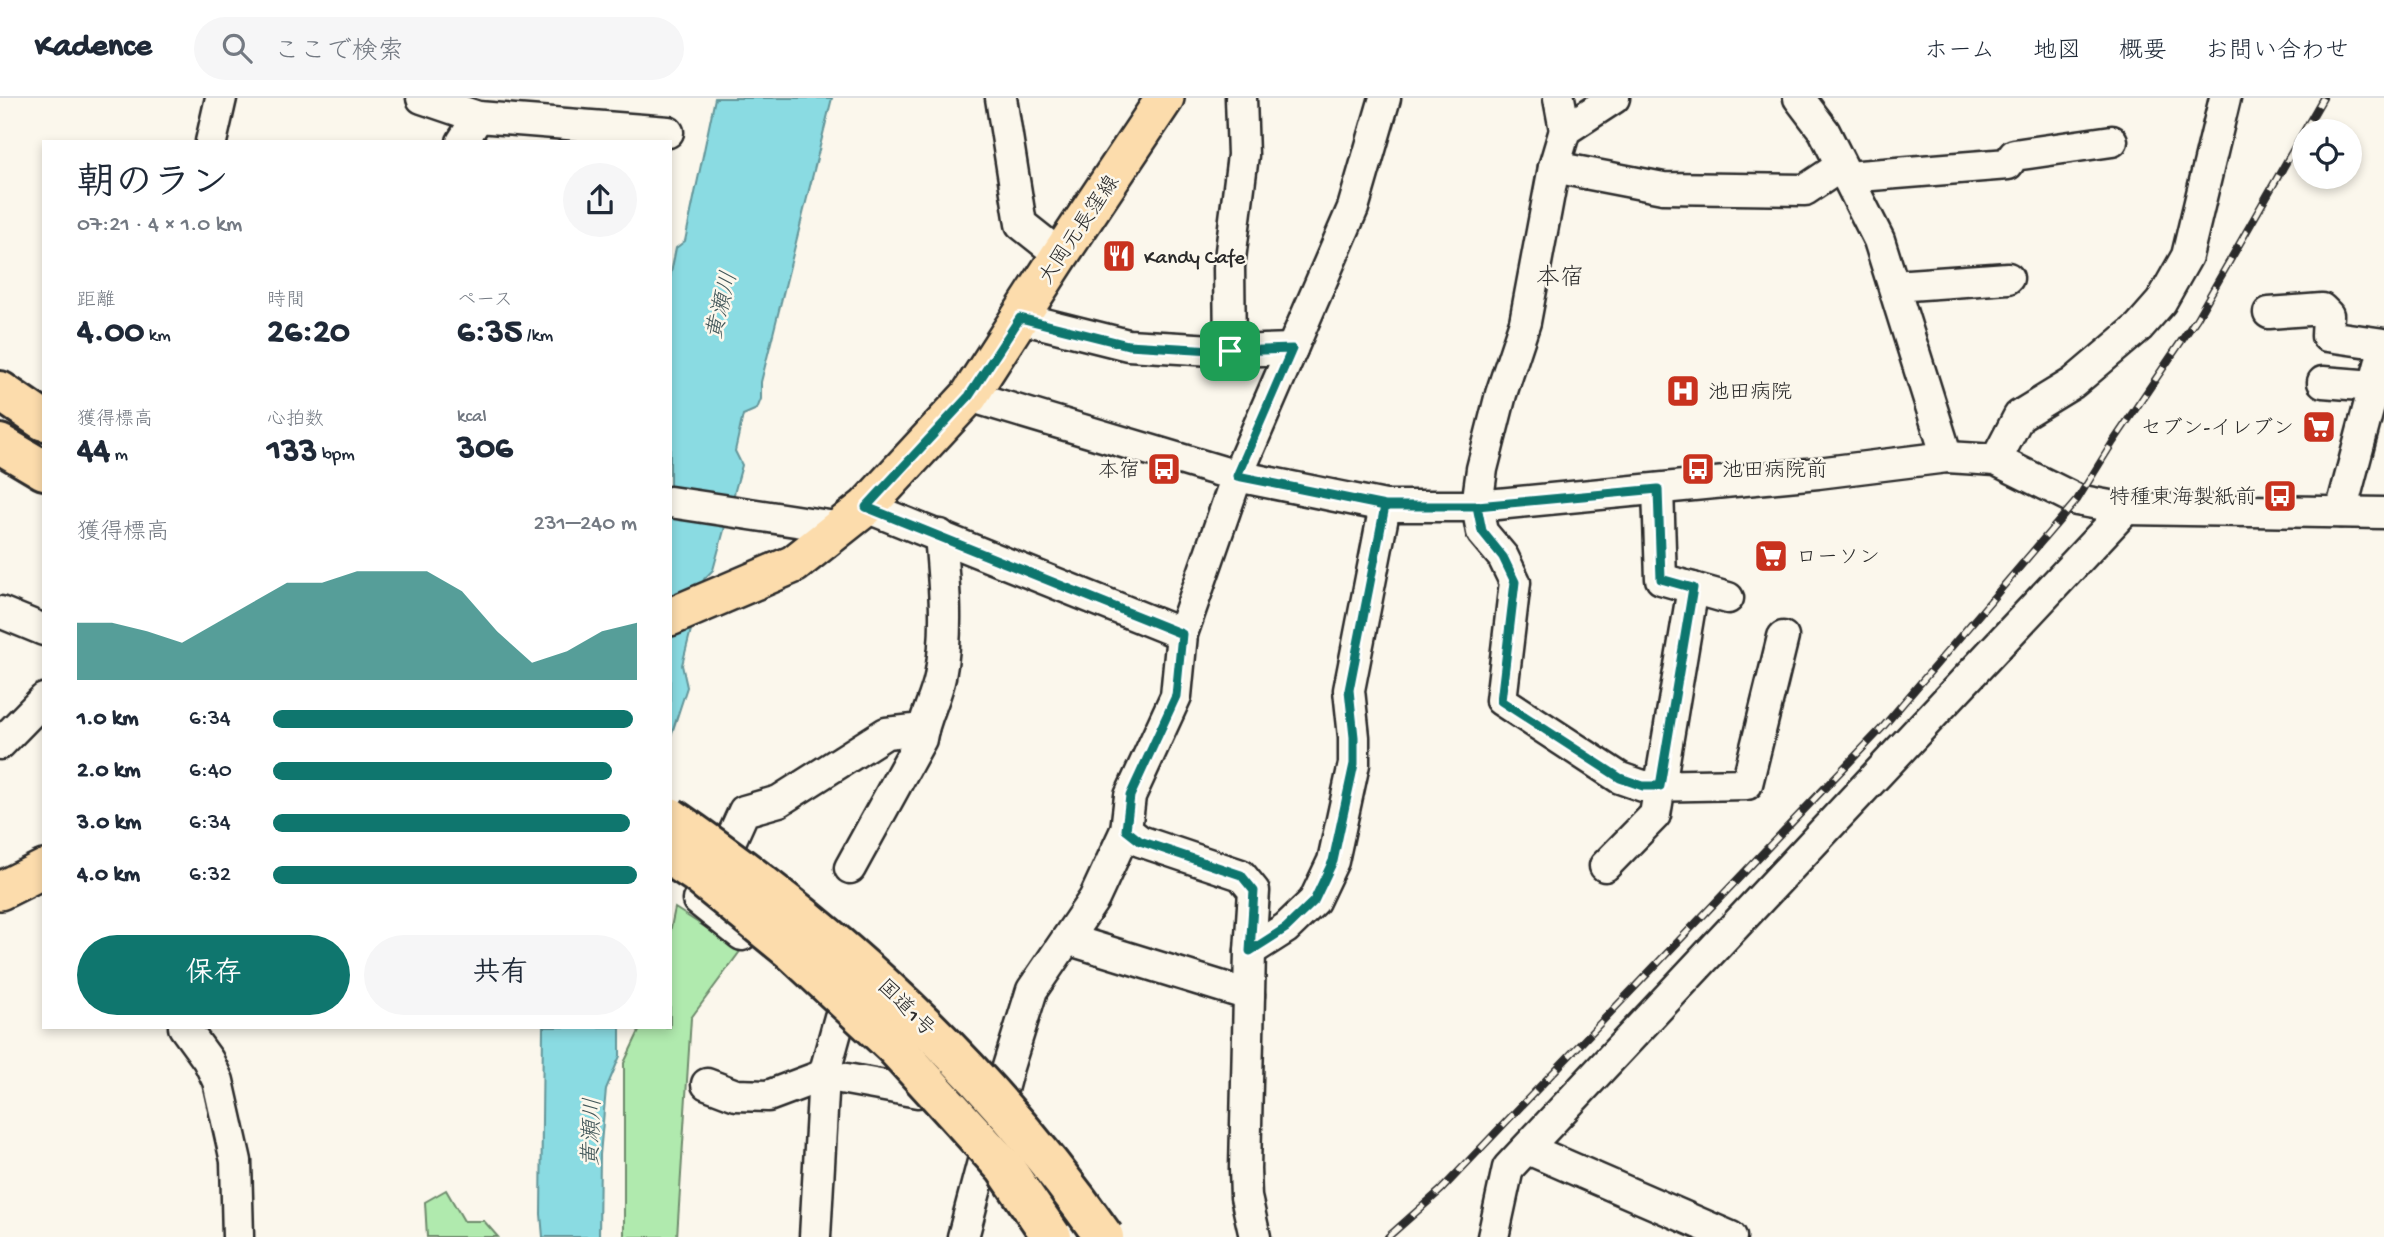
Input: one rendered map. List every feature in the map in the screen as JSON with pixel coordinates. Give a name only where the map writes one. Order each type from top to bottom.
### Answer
[{"type":"highway","points":[[0,391],[42,420]]},
{"type":"highway","points":[[0,403],[42,426]]},
{"type":"highway","points":[[0,444],[42,469]]},
{"type":"highway","name":"国道1号","points":[[672,818],[779,896],[883,983],[982,1083],[1035,1144],[1104,1237]]},
{"type":"highway","name":"国道1号","points":[[672,857],[696,873],[794,953],[894,1046],[1005,1168],[1052,1237]]},
{"type":"main road","name":"大岡元長窪線","points":[[672,616],[794,564],[854,517],[969,396],[1166,98]]},
{"type":"main road","points":[[0,891],[42,870]]},
{"type":"street","points":[[211,140],[221,98]]},
{"type":"street","points":[[422,98],[470,130],[668,132]]},
{"type":"street","points":[[1001,98],[1021,224],[1060,255]]},
{"type":"street","points":[[1230,351],[1229,267],[1243,155],[1241,98]]},
{"type":"street","points":[[963,1237],[1008,1067],[1032,990],[1094,899],[1126,830],[1130,796],[1176,696],[1182,634],[1237,476],[1353,208],[1385,98]]},
{"type":"street","points":[[1559,98],[1565,130],[1554,167],[1525,322],[1488,444],[1477,506],[1482,531],[1503,557],[1515,582],[1501,701],[1620,778],[1643,786],[1747,784],[1783,637]]},
{"type":"street","points":[[1565,130],[1614,98]]},
{"type":"street","points":[[1799,98],[1824,131],[1879,240],[1947,457]]},
{"type":"street","points":[[1996,460],[2019,416],[2073,383],[2139,327],[2161,302],[2187,256],[2225,98]]},
{"type":"street","points":[[1554,167],[1663,188],[1805,190],[1844,172],[2008,164],[2014,155],[2112,141]]},
{"type":"street","points":[[1894,286],[2008,278]]},
{"type":"street","points":[[2269,313],[2322,309],[2328,315],[2327,336],[2384,346],[2341,512]]},
{"type":"street","points":[[1020,318],[1128,345],[1230,351],[1292,349]]},
{"type":"street","points":[[2323,382],[2374,386]]},
{"type":"street","points":[[969,396],[1237,476],[1385,506],[1477,506],[1947,457],[1996,460],[2077,500],[2126,509],[2384,513]]},
{"type":"street","points":[[1658,489],[1661,579],[1728,598]]},
{"type":"street","points":[[672,502],[745,515],[854,517],[940,535],[1182,634]]},
{"type":"street","points":[[1250,951],[1286,928],[1314,901],[1333,861],[1354,764],[1349,690],[1385,506]]},
{"type":"street","points":[[1493,1237],[1508,1168],[2126,509]]},
{"type":"street","points":[[850,868],[921,740],[940,678],[945,646],[945,590],[940,535]]},
{"type":"street","points":[[1605,866],[1655,815],[1693,588]]},
{"type":"street","points":[[0,612],[42,629]]},
{"type":"street","points":[[0,744],[42,701]]},
{"type":"street","points":[[923,729],[886,733],[779,802],[744,811],[720,864],[698,900],[840,1017],[918,1092],[1035,1237]]},
{"type":"street","points":[[1126,830],[1140,841],[1241,875],[1254,891],[1250,951],[1245,1196],[1255,1237]]},
{"type":"street","points":[[1067,939],[1249,995]]},
{"type":"street","points":[[815,1237],[824,1075],[840,1017]]},
{"type":"street","points":[[185,1029],[208,1060],[218,1081],[236,1161],[238,1237]]},
{"type":"street","points":[[707,1084],[736,1095],[768,1096],[824,1075],[918,1092]]},
{"type":"street","points":[[1528,1149],[1731,1237]]},
{"type":"green space","points":[[675,908],[741,950],[691,1018],[677,1237],[624,1237],[624,1063],[640,1029],[672,1029],[672,922]]},
{"type":"green space","points":[[446,1190],[464,1221],[484,1221],[498,1237],[427,1237],[425,1202]]},
{"type":"water","name":"黄瀬川","points":[[715,98],[832,98],[761,382],[761,399],[757,409],[743,415],[735,451],[742,465],[713,570],[704,579],[682,665],[687,687],[672,733],[672,268],[676,248],[685,241]]},
{"type":"water","name":"黄瀬川","points":[[543,1029],[620,1029],[620,1056],[606,1089],[600,1155],[599,1237],[543,1237]]},
{"type":"railway","points":[[1388,1237],[1441,1190],[1882,728],[2077,500],[2197,318],[2323,98]]},
{"type":"place","name":"Kandy Cafe","points":[[1119,256]]},
{"type":"place","name":"池田病院","points":[[1683,391]]},
{"type":"place","name":"セブン-イレブン","points":[[2319,427]]},
{"type":"place","name":"本宿","points":[[1164,469]]},
{"type":"place","name":"池田病院前","points":[[1698,469]]},
{"type":"place","name":"特種東海製紙前","points":[[2280,496]]},
{"type":"place","name":"ローソン","points":[[1771,556]]},
{"type":"district","name":"本宿","points":[[1560,276]]},
{"type":"route","points":[[1230,351],[1128,345],[1020,318],[969,396],[866,507],[1182,634],[1176,696],[1130,796],[1126,830],[1140,841],[1241,875],[1254,891],[1250,951],[1286,928],[1314,901],[1333,861],[1354,764],[1349,690],[1385,506],[1477,506],[1658,489],[1661,579],[1693,588],[1660,786],[1643,786],[1620,778],[1501,701],[1515,582],[1503,557],[1482,531],[1477,506],[1385,506],[1237,476],[1292,349],[1230,351]]}]
